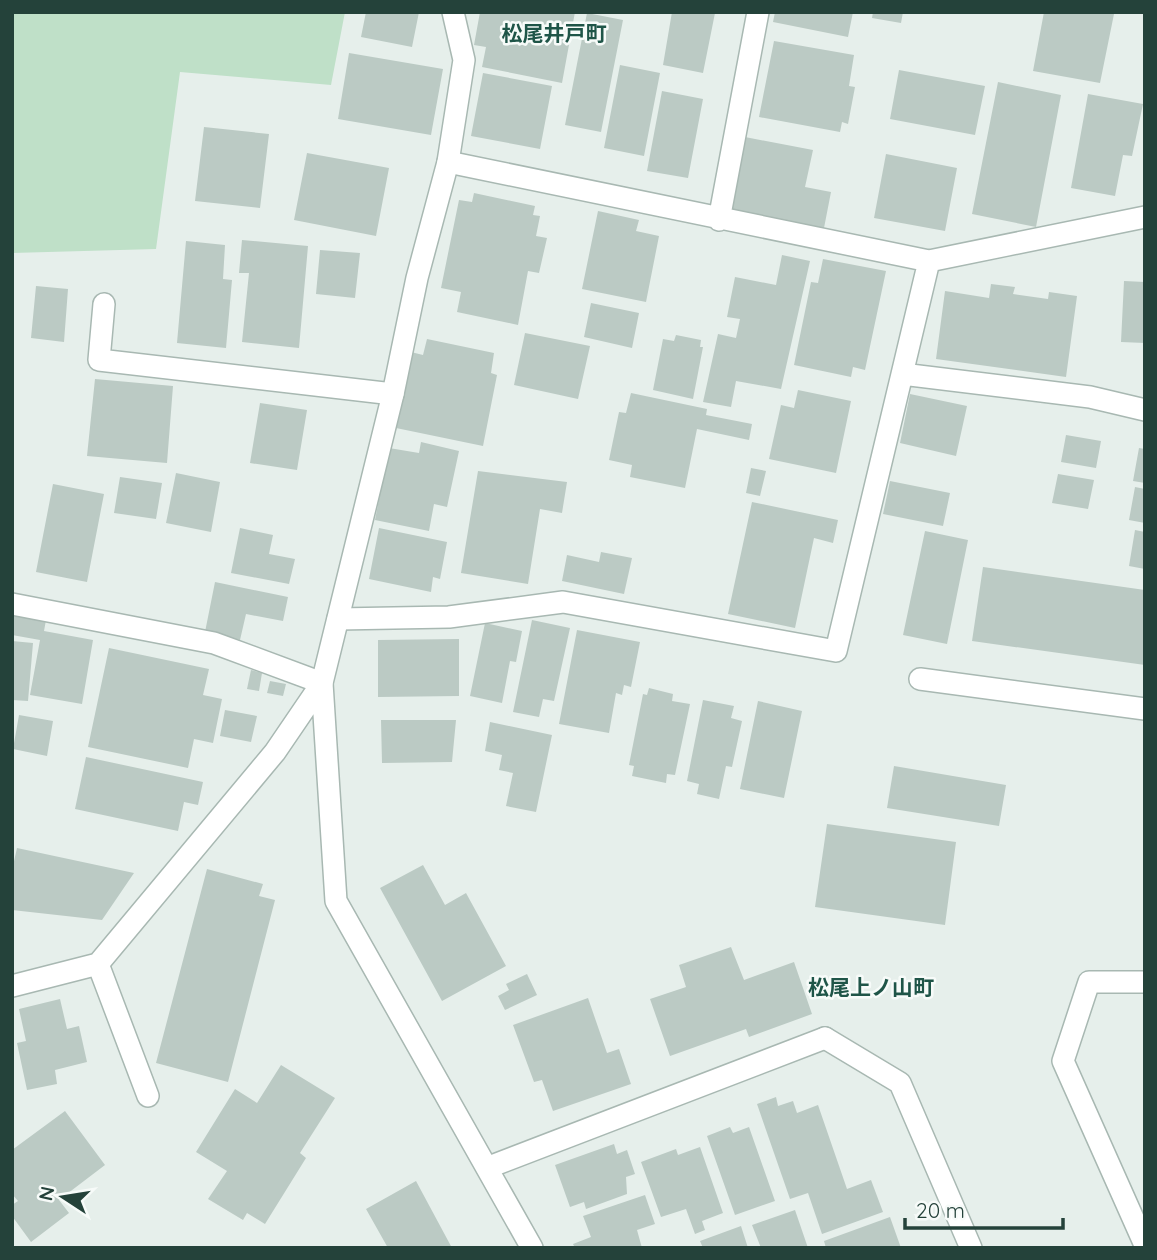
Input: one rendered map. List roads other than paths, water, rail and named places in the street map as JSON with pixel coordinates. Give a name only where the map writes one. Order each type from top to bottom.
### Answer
[{"type":"street","points":[[453,12],[464,60],[449,162],[417,278],[393,394],[322,682],[336,901],[489,1167],[532,1248]]},
{"type":"street","points":[[719,220],[758,12]]},
{"type":"street","points":[[449,162],[719,220],[929,261],[1145,217]]},
{"type":"street","points":[[338,619],[449,617],[563,602],[836,651],[929,261]]},
{"type":"street","points":[[104,304],[99,360],[393,394]]},
{"type":"street","points":[[902,374],[1090,397],[1145,410]]},
{"type":"street","points":[[12,604],[214,643],[322,682]]},
{"type":"street","points":[[920,679],[1145,709]]},
{"type":"street","points":[[12,986],[99,964],[275,752],[322,682]]},
{"type":"street","points":[[99,964],[148,1096]]},
{"type":"street","points":[[1145,982],[1089,982],[1063,1061],[1145,1245]]},
{"type":"street","points":[[489,1167],[825,1038],[900,1083],[971,1248]]},
{"type":"district","name":"松尾井戸町","points":[[554,33]]},
{"type":"district","name":"松尾上ノ山町","points":[[871,987]]}]
